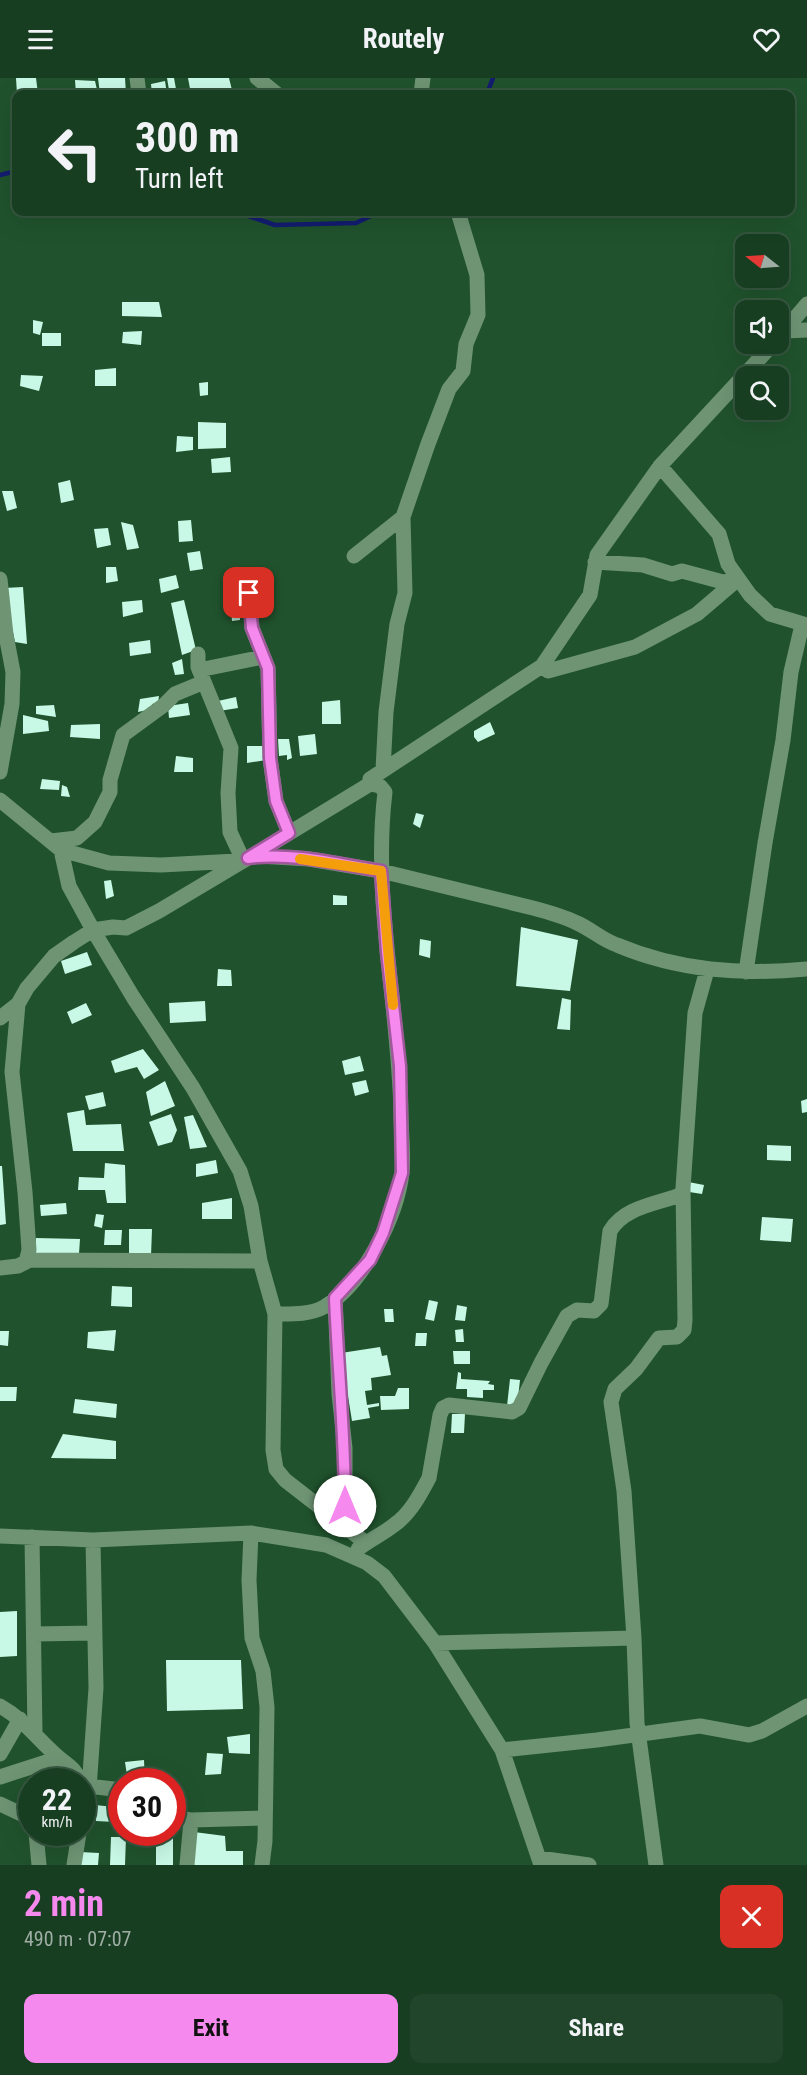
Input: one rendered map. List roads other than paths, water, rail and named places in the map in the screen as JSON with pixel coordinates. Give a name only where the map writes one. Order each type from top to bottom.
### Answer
[{"type":"street","points":[[257,78],[272,90]]},
{"type":"street","points":[[383,770],[386,711],[397,624],[405,593],[403,517],[449,389],[463,371],[466,344],[478,315],[477,274],[459,216]]},
{"type":"street","points":[[789,326],[807,304]]},
{"type":"street","points":[[789,333],[807,330]]},
{"type":"street","points":[[370,784],[370,779],[383,770],[542,666],[590,595],[597,555],[660,466],[764,354]]},
{"type":"street","points":[[660,466],[719,534],[728,564],[750,595],[770,614],[805,625],[791,672],[783,740],[746,972]]},
{"type":"street","points":[[354,556],[403,517]]},
{"type":"street","points":[[596,562],[642,565],[672,574],[682,571],[723,582],[738,579]]},
{"type":"street","points":[[248,576],[252,628],[268,668],[270,758],[276,801],[289,833]]},
{"type":"street","points":[[0,579],[6,634],[14,672],[12,704],[0,772]]},
{"type":"street","points":[[542,666],[548,672],[635,648],[697,614],[738,579]]},
{"type":"street","points":[[198,654],[201,676],[231,748],[228,793],[230,832],[244,860]]},
{"type":"street","points":[[56,845],[77,838],[95,822],[110,792],[110,780],[123,735],[201,676],[263,657]]},
{"type":"street","points":[[0,1018],[18,1004],[27,988],[54,956],[93,930],[126,928],[159,911],[370,784],[380,786],[385,792],[381,829],[381,871],[387,952],[400,1066],[402,1173],[383,1233],[370,1260],[324,1307],[308,1312],[275,1314]]},
{"type":"street","points":[[0,800],[56,845],[109,863],[161,865],[244,860],[259,856],[309,860],[381,871],[555,914],[578,923],[602,939],[619,946],[662,960],[707,970],[746,972],[800,970],[807,956]]},
{"type":"street","points":[[56,845],[69,886],[93,930],[133,997],[193,1088],[240,1171],[251,1206],[260,1261],[275,1314],[273,1450],[276,1469],[285,1480],[366,1543]]},
{"type":"street","points":[[656,1865],[638,1733],[624,1491],[610,1401],[615,1389],[636,1369],[659,1338],[677,1337],[684,1330],[683,1194],[692,1084],[693,1036],[695,1013],[707,970]]},
{"type":"street","points":[[0,1268],[18,1266],[26,1260],[29,1251],[12,1072],[18,1004]]},
{"type":"street","points":[[351,1555],[397,1523],[424,1488],[429,1478],[443,1408],[449,1405],[516,1411],[567,1316],[577,1310],[594,1311],[601,1304],[610,1231],[615,1222],[623,1215],[638,1208],[683,1194]]},
{"type":"street","points":[[26,1260],[260,1261]]},
{"type":"street","points":[[335,1298],[339,1394],[345,1448],[345,1526]]},
{"type":"street","points":[[251,1533],[249,1580],[252,1638],[263,1671],[267,1707],[266,1841],[262,1865]]},
{"type":"street","points":[[0,1536],[93,1540],[251,1533],[326,1545],[367,1563],[384,1576],[435,1643],[502,1750],[540,1862],[589,1865]]},
{"type":"street","points":[[32,1537],[35,1733]]},
{"type":"street","points":[[86,1768],[96,1688],[93,1540]]},
{"type":"street","points":[[34,1634],[95,1633]]},
{"type":"street","points":[[435,1643],[634,1638]]},
{"type":"street","points":[[0,1706],[20,1719],[72,1768]]},
{"type":"street","points":[[502,1750],[700,1726],[749,1735],[762,1731],[807,1706]]},
{"type":"street","points":[[0,1754],[20,1719]]},
{"type":"street","points":[[0,1777],[59,1758]]},
{"type":"street","points":[[0,1804],[18,1813]]},
{"type":"street","points":[[186,1819],[265,1818]]},
{"type":"street","points":[[187,1865],[191,1820]]},
{"type":"street","points":[[37,1846],[39,1865]]},
{"type":"street","points":[[74,1865],[77,1846]]},
{"type":"waterway","points":[[488,90],[493,78]]},
{"type":"waterway","points":[[0,175],[12,172]]},
{"type":"waterway","points":[[249,216],[275,225],[356,223],[371,216]]}]
